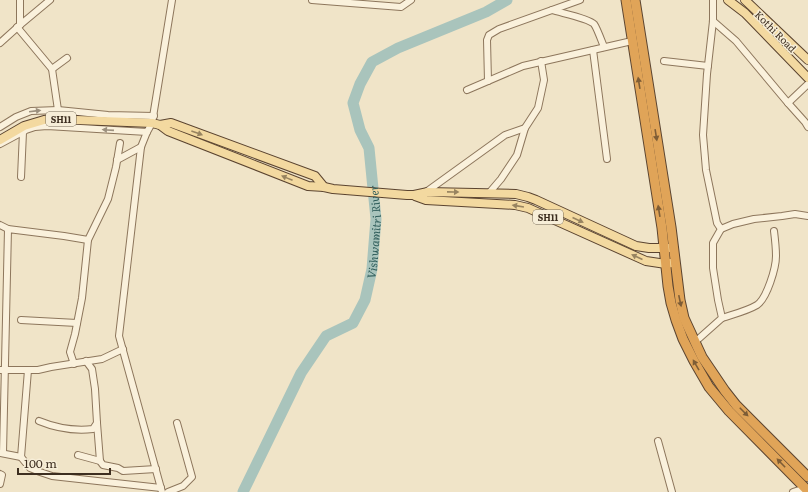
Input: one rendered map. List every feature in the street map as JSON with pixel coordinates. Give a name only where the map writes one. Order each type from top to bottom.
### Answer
[{"type":"highway","points":[[626,0],[661,220],[669,248]]},
{"type":"highway","points":[[635,0],[670,219],[670,263],[668,286],[676,320],[683,339],[709,387],[729,411],[806,490]]},
{"type":"highway","points":[[670,263],[684,318],[702,357],[736,405],[808,477]]},
{"type":"main road","name":"Kothi Road","points":[[728,0],[745,13],[808,78]]},
{"type":"main road","name":"Kothi Road","points":[[745,0],[808,60]]},
{"type":"main road","name":"SH11","points":[[0,140],[24,126],[52,119],[126,123],[155,122],[168,131],[308,186],[410,195],[426,200],[515,205],[528,208],[646,261],[670,263]]},
{"type":"main road","points":[[155,122],[171,124],[315,176],[324,187]]},
{"type":"main road","points":[[410,195],[426,192],[516,194],[528,197],[636,246],[649,248],[669,248]]},
{"type":"street","points":[[20,0],[19,26],[52,69],[58,110]]},
{"type":"street","points":[[0,43],[50,0]]},
{"type":"street","points":[[8,229],[2,367],[2,453],[21,457],[30,468],[52,476],[161,490],[119,336],[141,147],[147,132],[155,122],[172,0]]},
{"type":"street","points":[[312,0],[401,7],[411,0]]},
{"type":"street","points":[[488,81],[487,40],[489,34],[580,0]]},
{"type":"street","points":[[713,0],[713,21],[703,135],[706,170],[717,223],[721,229]]},
{"type":"street","points":[[552,10],[583,19],[594,24],[604,47]]},
{"type":"street","points":[[713,21],[736,42],[808,127]]},
{"type":"street","points":[[467,90],[523,66],[632,41]]},
{"type":"street","points":[[593,50],[607,159]]},
{"type":"street","points":[[52,69],[67,58]]},
{"type":"street","points":[[489,193],[501,180],[517,155],[525,128],[538,108],[544,80],[541,62]]},
{"type":"street","points":[[664,62],[708,66]]},
{"type":"street","points":[[788,104],[808,84]]},
{"type":"street","points":[[0,127],[16,117],[31,111],[58,110],[155,122]]},
{"type":"street","points":[[0,144],[35,127],[47,126],[147,132]]},
{"type":"street","points":[[426,192],[505,135],[525,128]]},
{"type":"street","points":[[21,178],[23,132]]},
{"type":"street","points":[[74,364],[70,352],[82,298],[88,240],[108,199],[120,143]]},
{"type":"street","points":[[117,160],[141,147]]},
{"type":"street","points":[[722,318],[713,268],[713,243],[721,229],[733,224],[754,219],[795,214],[808,216]]},
{"type":"street","points":[[0,225],[8,229],[88,240]]},
{"type":"street","points":[[695,342],[722,318],[748,309],[758,304],[763,298],[767,290],[776,257],[774,231]]},
{"type":"street","points":[[21,320],[77,323]]},
{"type":"street","points":[[2,367],[38,370],[51,366],[102,359],[123,349]]},
{"type":"street","points":[[86,362],[92,369],[95,389],[100,461]]},
{"type":"street","points":[[21,457],[28,370]]},
{"type":"street","points":[[39,421],[53,427],[84,430],[93,429],[97,423]]},
{"type":"street","points":[[168,492],[183,486],[192,477],[177,423]]},
{"type":"street","points":[[658,441],[672,492]]},
{"type":"street","points":[[78,455],[100,461],[103,465],[118,468],[124,471],[156,469]]},
{"type":"street","points":[[0,474],[2,475],[0,484]]},
{"type":"street","points":[[793,492],[806,490]]},
{"type":"waterway","name":"Vishwamitri River","points":[[243,492],[301,373],[326,336],[353,323],[365,300],[372,269],[376,219],[369,148],[360,130],[353,103],[360,84],[372,62],[398,48],[486,12],[507,0]]}]
